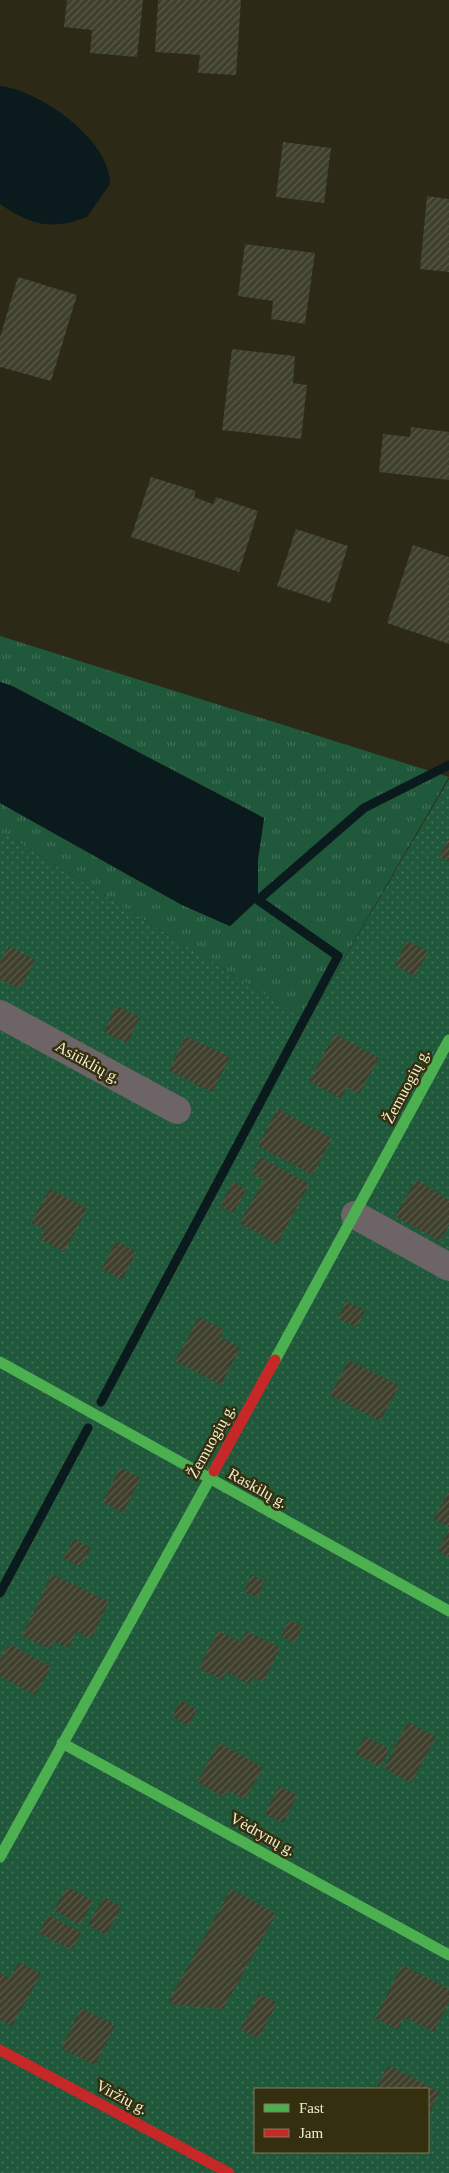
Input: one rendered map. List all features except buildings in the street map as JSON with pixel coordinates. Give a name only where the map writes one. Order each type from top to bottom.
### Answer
[{"type":"street","name":"Asiūklių g.","points":[[0,1014],[177,1110]]},
{"type":"street","name":"Žemuogių g.","points":[[0,1857],[355,1215],[449,1040]]},
{"type":"street","points":[[355,1215],[449,1267]]},
{"type":"street","name":"Raskilų g.","points":[[0,1362],[449,1611]]},
{"type":"street","name":"Vėdrynų g.","points":[[62,1743],[449,1955]]},
{"type":"street","name":"Viržių g.","points":[[0,2050],[229,2173]]},
{"type":"green space","points":[[0,636],[449,777],[308,1021],[0,831],[0,803],[182,905],[230,926],[258,900],[258,859],[264,818],[12,686],[0,682]]},
{"type":"green space","points":[[449,779],[449,2173],[0,2173],[0,831],[308,1021]]},
{"type":"shaded area","points":[[0,86],[34,97],[52,107],[70,120],[99,151],[107,167],[110,184],[87,217],[62,224],[41,224],[21,217],[0,204]]},
{"type":"shaded area","points":[[0,682],[12,686],[264,818],[258,859],[258,900],[230,926],[182,905],[0,803]]},
{"type":"waterway","points":[[101,1402],[338,956],[258,900],[364,808],[449,765]]},
{"type":"waterway","points":[[0,1593],[88,1428]]},
{"type":"traffic: fast","points":[[275,1360],[449,1040]]},
{"type":"traffic: fast","points":[[0,1362],[449,1611]]},
{"type":"traffic: fast","points":[[0,1857],[214,1471]]},
{"type":"traffic: fast","points":[[62,1743],[449,1955]]},
{"type":"traffic: jam","points":[[214,1471],[275,1360]]},
{"type":"traffic: jam","points":[[0,2050],[229,2173]]}]
